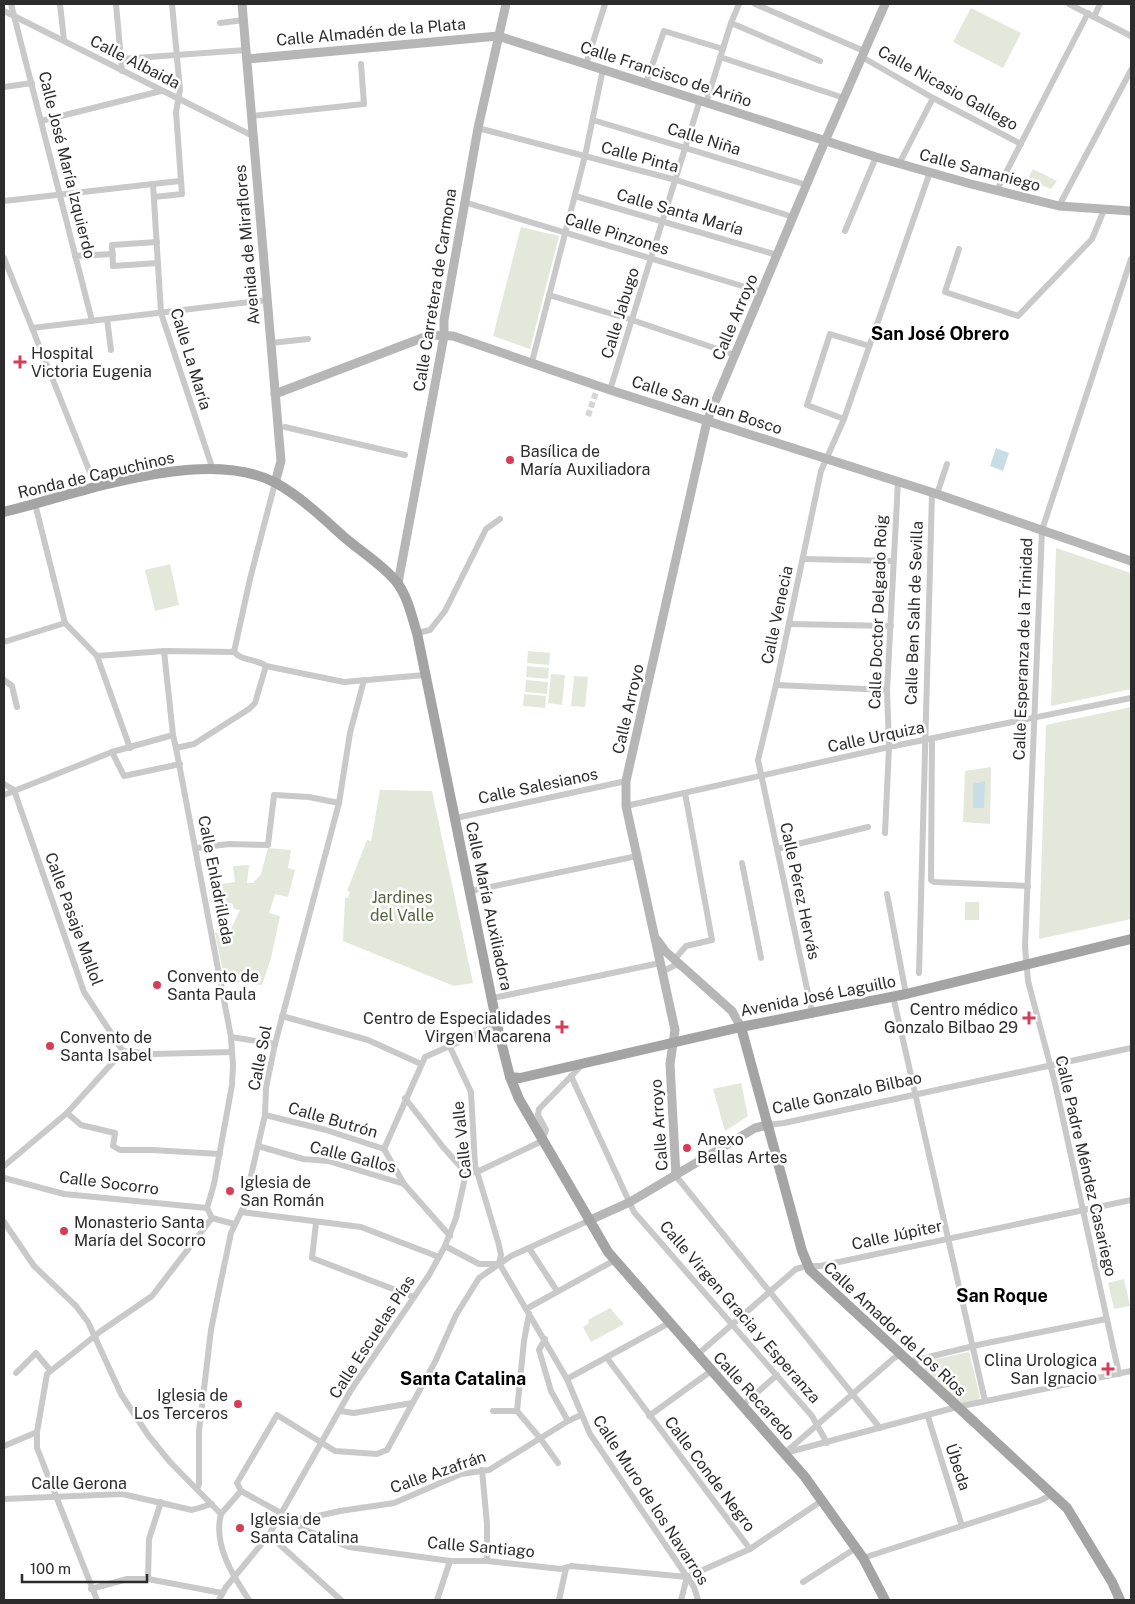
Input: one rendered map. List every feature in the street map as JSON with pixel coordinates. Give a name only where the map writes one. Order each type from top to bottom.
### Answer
[{"type":"main road","name":"Avenida de Miraflores","points":[[242,4],[281,461],[275,483]]},
{"type":"main road","name":"Calle Carretera de Carmona","points":[[398,578],[444,336],[444,320],[464,202],[478,128],[506,4]]},
{"type":"main road","name":"Calle Arroyo","points":[[676,1176],[670,1064],[675,1030],[626,806],[626,781],[708,421],[825,141],[885,4]]},
{"type":"main road","name":"Calle Almadén de la Plata","points":[[246,54],[498,36]]},
{"type":"main road","name":"Calle Francisco de Ariño","points":[[498,36],[703,101],[766,125],[825,141]]},
{"type":"main road","name":"Calle Samaniego","points":[[825,141],[876,158],[1059,206],[1131,211]]},
{"type":"main road","name":"Calle San Juan Bosco","points":[[275,394],[430,335],[453,336],[532,362],[597,389],[610,390],[898,481],[1131,562]]},
{"type":"main road","name":"Ronda de Capuchinos","points":[[4,512],[176,470],[212,468],[251,474],[275,483],[304,502],[398,578]]},
{"type":"main road","name":"Calle María Auxiliadora","points":[[398,578],[416,633],[456,818],[497,1025],[515,1078],[533,1116],[542,1141],[588,1221]]},
{"type":"main road","points":[[653,935],[674,960],[732,1011],[741,1027]]},
{"type":"main road","name":"Avenida José Laguillo","points":[[515,1078],[584,1064],[741,1027],[906,994],[1131,939]]},
{"type":"main road","name":"Calle Amador de Los Ríos","points":[[741,1027],[807,1266],[817,1278],[1051,1492],[1066,1508],[1112,1582],[1120,1600]]},
{"type":"main road","name":"Calle Gonzalo Bilbao","points":[[588,1221],[630,1202],[755,1128],[768,1125]]},
{"type":"main road","name":"Calle Recaredo","points":[[588,1221],[615,1260],[785,1453],[823,1500],[863,1558],[885,1600]]},
{"type":"street","name":"Calle José María Izquierdo","points":[[11,4],[92,321]]},
{"type":"street","points":[[60,4],[64,40]]},
{"type":"street","points":[[116,4],[122,72]]},
{"type":"street","points":[[154,197],[182,194],[176,112],[180,90],[172,4]]},
{"type":"street","points":[[586,64],[605,4]]},
{"type":"street","name":"Calle Jabugo","points":[[610,390],[686,148],[739,4]]},
{"type":"street","name":"Calle Nicasio Gallego","points":[[755,4],[863,54],[933,98],[1021,144]]},
{"type":"street","points":[[1069,4],[1131,36]]},
{"type":"street","points":[[997,190],[1091,15],[1100,4]]},
{"type":"street","name":"Calle Albaida","points":[[4,11],[64,40],[122,72],[253,136]]},
{"type":"street","points":[[220,23],[244,20]]},
{"type":"street","points":[[731,23],[820,61]]},
{"type":"street","points":[[646,83],[664,31],[723,49]]},
{"type":"street","points":[[121,59],[177,55],[246,54]]},
{"type":"street","points":[[720,58],[844,98]]},
{"type":"street","points":[[252,116],[364,104],[361,64]]},
{"type":"street","points":[[532,362],[585,156],[603,69]]},
{"type":"street","points":[[1059,206],[1131,70]]},
{"type":"street","points":[[4,87],[32,83]]},
{"type":"street","points":[[41,121],[161,91]]},
{"type":"street","points":[[899,164],[933,98]]},
{"type":"street","name":"Calle Niña","points":[[593,120],[807,185]]},
{"type":"street","name":"Calle Pinta","points":[[478,128],[676,180],[793,217]]},
{"type":"street","points":[[845,231],[876,158]]},
{"type":"street","name":"Calle Venecia","points":[[760,777],[758,760],[804,558],[821,471],[844,419],[930,172]]},
{"type":"street","points":[[4,201],[180,182]]},
{"type":"street","name":"Calle La María","points":[[153,184],[161,313],[212,468]]},
{"type":"street","name":"Calle Santa María","points":[[575,196],[663,220],[777,255]]},
{"type":"street","name":"Calle Pinzones","points":[[464,202],[762,292]]},
{"type":"street","points":[[959,249],[945,292],[1018,316],[1092,238],[1104,210]]},
{"type":"street","points":[[157,242],[112,245],[113,266],[158,263]]},
{"type":"street","points":[[76,256],[113,254]]},
{"type":"street","points":[[4,258],[93,480]]},
{"type":"street","name":"Calle Esperanza de la Trinidad","points":[[1026,965],[1033,720],[1042,530],[1131,259]]},
{"type":"street","points":[[549,295],[632,320],[735,355]]},
{"type":"street","points":[[32,328],[267,300]]},
{"type":"street","points":[[107,319],[110,350]]},
{"type":"street","points":[[844,419],[807,405],[830,334],[869,346]]},
{"type":"street","points":[[271,343],[308,339]]},
{"type":"street","points":[[285,427],[405,455]]},
{"type":"street","name":"Calle Ben Salh de Sevilla","points":[[919,974],[924,741],[935,494],[947,464]]},
{"type":"street","name":"Calle Doctor Delgado Roig","points":[[885,833],[889,748],[887,690],[891,626],[892,561],[898,481]]},
{"type":"street","points":[[234,652],[275,483]]},
{"type":"street","points":[[35,504],[65,624],[97,656],[130,748]]},
{"type":"street","points":[[416,633],[430,630],[444,611],[486,529],[500,519]]},
{"type":"street","points":[[804,558],[892,561]]},
{"type":"street","points":[[4,642],[65,624]]},
{"type":"street","points":[[789,624],[891,626]]},
{"type":"street","points":[[97,656],[164,651],[234,652],[240,658],[258,661],[266,666],[344,682],[425,675]]},
{"type":"street","points":[[4,795],[112,752],[174,735],[164,651]]},
{"type":"street","points":[[176,748],[194,744],[249,710],[255,703],[266,666]]},
{"type":"street","points":[[4,680],[12,686],[17,707]]},
{"type":"street","name":"Calle Sol","points":[[197,1488],[199,1484],[199,1444],[211,1330],[231,1233],[241,1212],[258,1146],[265,1115],[266,1088],[275,1044],[339,803],[350,733],[364,680]]},
{"type":"street","points":[[776,685],[887,690]]},
{"type":"street","name":"Calle Urquiza","points":[[626,806],[889,748],[1033,720],[1131,698]]},
{"type":"street","name":"Calle Enladrillada","points":[[174,735],[232,1037],[232,1085],[220,1154],[207,1208]]},
{"type":"street","points":[[932,739],[931,880],[934,882],[1028,886]]},
{"type":"street","points":[[112,752],[124,776],[180,764]]},
{"type":"street","name":"Calle Pérez Hervás","points":[[760,777],[812,1012]]},
{"type":"street","name":"Calle Salesianos","points":[[456,818],[626,781]]},
{"type":"street","points":[[4,784],[14,790]]},
{"type":"street","name":"Calle Pasaje Mallol","points":[[14,790],[84,992],[123,1051]]},
{"type":"street","points":[[674,960],[686,946],[712,940],[686,793]]},
{"type":"street","points":[[197,848],[229,844],[268,845],[274,795],[309,797],[339,803]]},
{"type":"street","points":[[777,849],[868,827]]},
{"type":"street","points":[[471,891],[637,856]]},
{"type":"street","points":[[742,863],[761,958]]},
{"type":"street","points":[[887,894],[906,994]]},
{"type":"street","points":[[493,998],[675,965],[682,966]]},
{"type":"street","name":"Calle Padre Méndez Casariego","points":[[1026,965],[1028,981],[1050,1066],[1119,1374]]},
{"type":"street","points":[[893,996],[947,1239],[974,1346],[984,1401]]},
{"type":"street","points":[[282,1016],[368,1040],[421,1064]]},
{"type":"street","points":[[384,1150],[405,1098],[425,1057],[497,1025]]},
{"type":"street","points":[[232,1037],[275,1044]]},
{"type":"street","name":"Calle Valle","points":[[449,1045],[471,1092],[477,1172],[499,1245],[501,1255],[499,1263]]},
{"type":"street","name":"Calle Gonzalo Bilbao","points":[[768,1125],[784,1124],[1131,1048]]},
{"type":"street","points":[[4,1166],[67,1113],[123,1051],[153,1054],[232,1052]]},
{"type":"street","points":[[533,1116],[584,1064]]},
{"type":"street","name":"Calle Virgen Gracia y Esperanza","points":[[571,1076],[634,1212],[777,1375],[817,1423],[827,1443]]},
{"type":"street","points":[[405,1098],[466,1173],[477,1172],[542,1141]]},
{"type":"street","points":[[67,1113],[80,1125],[115,1133],[112,1146],[120,1150],[220,1154]]},
{"type":"street","name":"Calle Butrón","points":[[265,1115],[326,1130],[384,1150],[404,1184]]},
{"type":"street","name":"Calle María Auxiliadora","points":[[533,1116],[546,1130],[545,1138],[542,1141]]},
{"type":"street","name":"Calle Gallos","points":[[258,1146],[302,1159],[328,1162],[404,1184],[450,1236]]},
{"type":"street","name":"Calle Escuelas Pías","points":[[219,1600],[234,1577],[268,1535],[351,1390],[439,1257],[450,1236],[456,1218],[466,1173]]},
{"type":"street","name":"Calle Arroyo","points":[[676,1176],[880,1428]]},
{"type":"street","name":"Calle Socorro","points":[[7,1178],[64,1194],[207,1208]]},
{"type":"street","name":"Calle Júpiter","points":[[697,1355],[796,1269],[807,1266],[820,1266],[1131,1200]]},
{"type":"street","points":[[207,1208],[212,1218],[234,1224]]},
{"type":"street","points":[[241,1212],[316,1223],[361,1226],[439,1257]]},
{"type":"street","points":[[97,1600],[55,1498],[37,1448],[37,1432],[47,1374],[95,1336],[152,1296],[212,1218]]},
{"type":"street","points":[[249,1600],[234,1577],[221,1542],[218,1526],[221,1514],[241,1491],[237,1483],[276,1416],[336,1450],[382,1452],[387,1450],[435,1362],[456,1316],[479,1278],[499,1263],[588,1221]]},
{"type":"street","points":[[4,1222],[31,1262],[76,1306],[95,1336],[106,1364],[133,1414],[170,1462],[221,1514]]},
{"type":"street","points":[[316,1223],[312,1258],[414,1297]]},
{"type":"street","points":[[445,1246],[478,1264],[499,1263]]},
{"type":"street","points":[[529,1248],[557,1291]]},
{"type":"street","points":[[558,1463],[517,1411],[528,1311],[557,1291],[615,1260]]},
{"type":"street","name":"Calle Muro de los Navarros","points":[[499,1263],[568,1379],[590,1434],[694,1587],[698,1600]]},
{"type":"street","points":[[908,1362],[974,1346],[1106,1319]]},
{"type":"street","points":[[568,1379],[669,1323]]},
{"type":"street","points":[[545,1339],[539,1350],[547,1382],[568,1420]]},
{"type":"street","points":[[16,1373],[36,1353],[50,1370]]},
{"type":"street","points":[[785,1453],[817,1423],[900,1355]]},
{"type":"street","name":"Calle Conde Negro","points":[[607,1358],[750,1549]]},
{"type":"street","points":[[649,1416],[711,1370]]},
{"type":"street","points":[[785,1453],[928,1417],[957,1407],[1131,1371]]},
{"type":"street","points":[[742,1406],[777,1375]]},
{"type":"street","points":[[340,1411],[354,1413],[412,1403]]},
{"type":"street","points":[[493,1411],[517,1411]]},
{"type":"street","name":"Calle Azafrán","points":[[290,1518],[304,1519],[340,1510],[394,1503],[461,1474],[497,1466],[568,1420],[581,1415]]},
{"type":"street","name":"Úbeda","points":[[928,1417],[962,1526]]},
{"type":"street","points":[[4,1446],[37,1432]]},
{"type":"street","points":[[482,1470],[487,1524],[487,1561]]},
{"type":"street","name":"Calle Santiago","points":[[241,1491],[282,1513],[303,1529],[349,1547],[450,1561],[487,1561],[566,1568],[571,1566],[686,1577]]},
{"type":"street","points":[[863,1558],[1039,1501],[1049,1496],[1051,1492]]},
{"type":"street","name":"Calle Gerona","points":[[4,1499],[122,1494],[192,1510],[212,1504]]},
{"type":"street","points":[[680,1600],[686,1577],[750,1549],[823,1500]]},
{"type":"street","points":[[148,1579],[149,1539],[161,1502]]},
{"type":"street","points":[[268,1535],[341,1600]]},
{"type":"street","points":[[803,1582],[856,1548]]},
{"type":"street","points":[[437,1600],[450,1561]]},
{"type":"street","points":[[558,1600],[566,1568]]},
{"type":"street","points":[[91,1589],[127,1579],[148,1579],[222,1593]]},
{"type":"green space","points":[[971,8],[1021,33],[1003,68],[953,42]]},
{"type":"green space","points":[[1033,169],[1057,181],[1051,189],[1027,180]]},
{"type":"green space","points":[[521,227],[559,236],[530,349],[493,336]]},
{"type":"green space","points":[[1056,548],[1131,573],[1131,689],[1051,706]]},
{"type":"green space","points":[[170,564],[179,605],[155,611],[145,570]]},
{"type":"green space","points":[[528,651],[550,653],[549,665],[527,663]]},
{"type":"green space","points":[[527,666],[549,668],[548,679],[526,677]]},
{"type":"green space","points":[[551,674],[565,675],[562,705],[548,703]]},
{"type":"green space","points":[[574,676],[588,677],[585,707],[571,706]]},
{"type":"green space","points":[[526,680],[548,682],[547,694],[525,692]]},
{"type":"green space","points":[[524,694],[546,696],[545,708],[523,706]]},
{"type":"green space","points":[[1131,707],[1131,919],[1039,939],[1046,725]]},
{"type":"green space","points":[[991,767],[990,824],[963,822],[965,771]]},
{"type":"green space","name":"Jardines del Valle","points":[[380,790],[432,791],[473,983],[454,986],[343,941],[345,898],[348,898],[350,892],[347,891],[367,840],[371,841]]},
{"type":"green space","points":[[268,848],[291,850],[288,868],[295,870],[288,897],[275,894],[269,913],[280,916],[271,958],[262,985],[225,981],[215,933],[230,931],[240,910],[234,909],[232,903],[227,904],[222,884],[235,882],[233,866],[249,865],[247,883],[253,883],[261,874]]},
{"type":"green space","points":[[965,902],[979,902],[979,920],[965,920]]},
{"type":"green space","points":[[741,1083],[748,1116],[725,1131],[713,1089]]},
{"type":"green space","points":[[1124,1279],[1130,1306],[1114,1309],[1108,1283]]},
{"type":"green space","points":[[610,1308],[624,1324],[591,1342],[583,1327],[589,1323],[588,1320]]},
{"type":"green space","points":[[969,1352],[980,1397],[978,1400],[958,1404],[924,1372],[926,1361]]},
{"type":"water","points":[[996,448],[1009,453],[1003,471],[990,466]]},
{"type":"water","points":[[985,781],[984,808],[973,808],[973,784]]},
{"type":"tunnel","points":[[588,416],[596,392]]},
{"type":"place","name":"Hospital Victoria Eugenia","points":[[20,362]]},
{"type":"place","name":"Basílica de María Auxiliadora","points":[[510,460]]},
{"type":"place","name":"Convento de Santa Paula","points":[[157,985]]},
{"type":"place","name":"Centro médico Gonzalo Bilbao 29","points":[[1029,1018]]},
{"type":"place","name":"Centro de Especialidades Virgen Macarena","points":[[562,1027]]},
{"type":"place","name":"Convento de Santa Isabel","points":[[50,1046]]},
{"type":"place","name":"Anexo Bellas Artes","points":[[687,1148]]},
{"type":"place","name":"Iglesia de San Román","points":[[230,1191]]},
{"type":"place","name":"Monasterio Santa María del Socorro","points":[[64,1231]]},
{"type":"place","name":"Clina Urologica San Ignacio","points":[[1108,1369]]},
{"type":"place","name":"Iglesia de Los Terceros","points":[[238,1404]]},
{"type":"place","name":"Iglesia de Santa Catalina","points":[[240,1528]]},
{"type":"district","name":"San José Obrero","points":[[940,333]]},
{"type":"district","name":"San Roque","points":[[1002,1295]]},
{"type":"district","name":"Santa Catalina","points":[[463,1378]]}]
